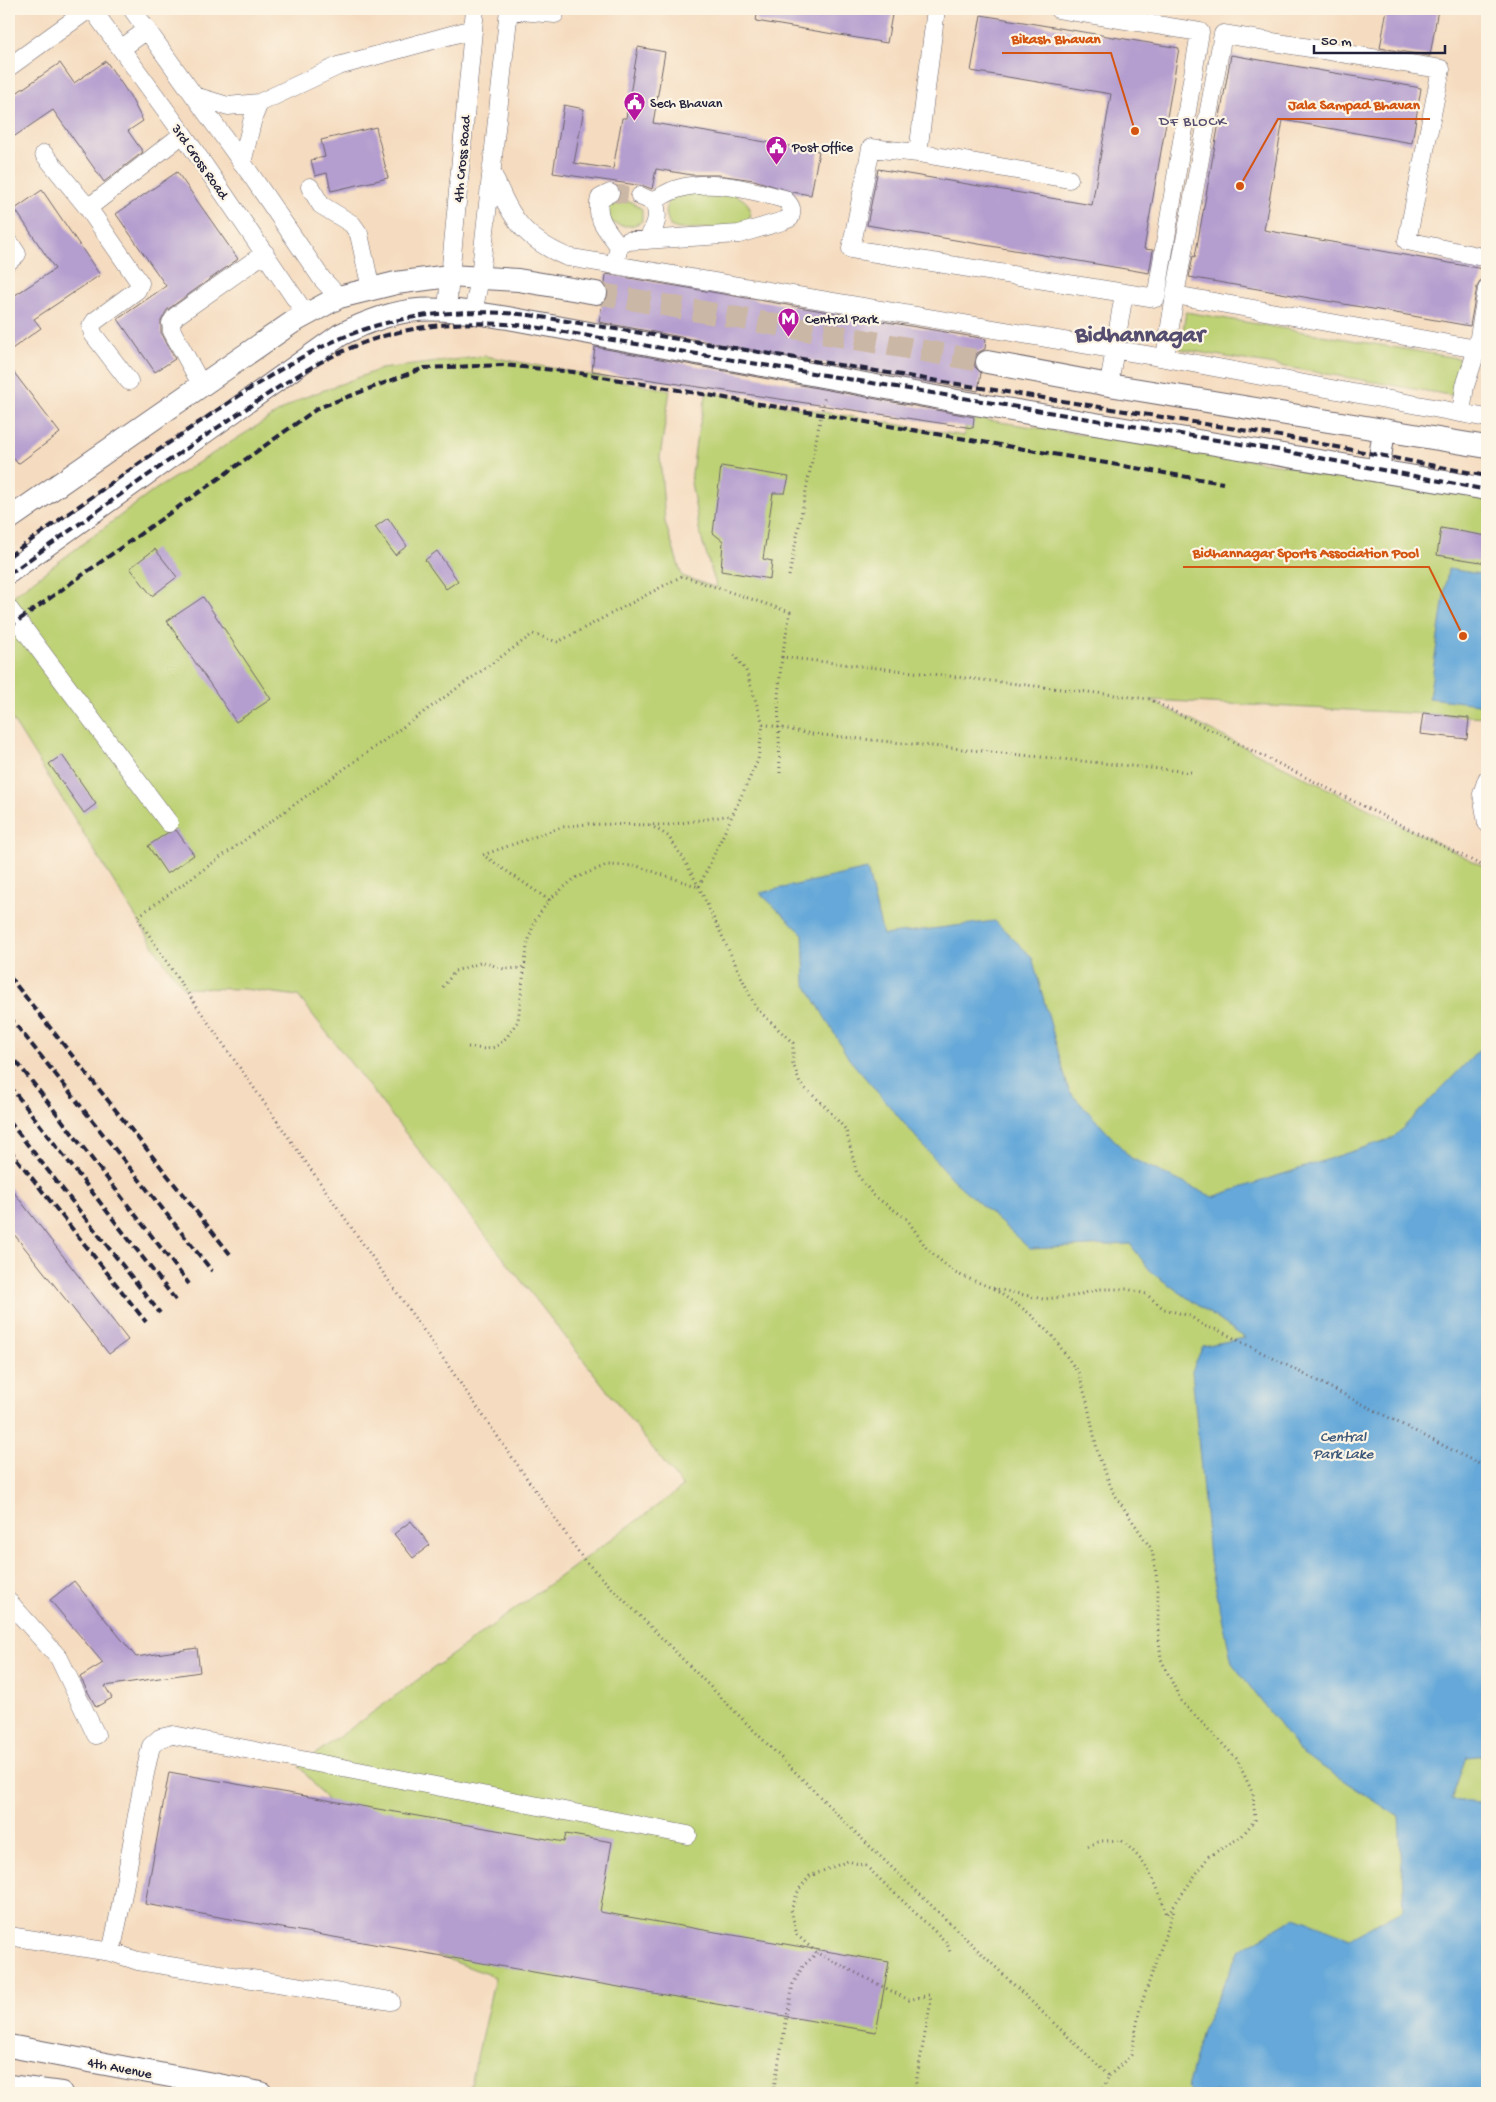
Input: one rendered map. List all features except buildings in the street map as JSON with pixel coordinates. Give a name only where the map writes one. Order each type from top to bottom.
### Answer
[{"type":"main road","points":[[9,520],[293,322],[339,297],[396,282],[449,276],[518,280],[596,293]]},
{"type":"main road","points":[[9,572],[340,335],[369,320],[392,312],[422,309],[448,309],[473,313],[957,401],[1487,489]]},
{"type":"main road","points":[[987,362],[1109,385],[1487,447]]},
{"type":"main road","points":[[1378,471],[1384,430]]},
{"type":"main road","name":"4th Avenue","points":[[9,2046],[261,2093]]},
{"type":"main road","points":[[9,2086],[61,2093]]},
{"type":"street","name":"3rd Cross Road","points":[[91,9],[122,48],[183,134],[307,316]]},
{"type":"street","points":[[9,67],[91,9]]},
{"type":"street","points":[[132,9],[322,279],[339,297]]},
{"type":"street","name":"4th Cross Road","points":[[448,309],[449,276],[475,9]]},
{"type":"street","points":[[473,313],[480,278],[509,9],[555,14]]},
{"type":"street","points":[[918,153],[936,9]]},
{"type":"street","points":[[1058,9],[1200,32],[1156,298],[852,249],[871,148],[918,153],[1069,179]]},
{"type":"street","points":[[195,96],[228,106],[258,103],[338,66],[473,29]]},
{"type":"street","points":[[122,48],[147,30]]},
{"type":"street","points":[[1165,358],[1223,34],[1441,69],[1407,241],[1487,258]]},
{"type":"street","points":[[242,163],[252,118],[258,103]]},
{"type":"street","points":[[88,208],[183,134]]},
{"type":"street","points":[[44,154],[88,208],[140,282],[137,290],[95,320],[91,327],[93,334],[129,381]]},
{"type":"street","points":[[491,170],[508,211],[528,234],[546,248],[567,257],[1165,358],[1487,418]]},
{"type":"street","points":[[615,264],[619,246],[628,241],[647,240],[739,234],[783,221],[790,218],[792,212],[790,204],[784,200],[721,185],[691,186],[647,199],[658,212],[654,229],[647,240]]},
{"type":"street","points":[[310,187],[321,205],[346,219],[359,234],[371,288]]},
{"type":"street","points":[[610,193],[600,198],[597,208],[601,222],[619,246]]},
{"type":"street","points":[[9,242],[17,254],[9,261]]},
{"type":"street","points":[[202,386],[172,331],[171,323],[176,316],[264,253]]},
{"type":"street","points":[[1461,413],[1465,386],[1477,349],[1487,289]]},
{"type":"street","points":[[1109,385],[1124,293]]},
{"type":"street","points":[[1175,295],[1477,349]]},
{"type":"street","points":[[9,609],[169,823]]},
{"type":"street","points":[[1485,816],[1482,794],[1487,779]]},
{"type":"street","points":[[9,1602],[59,1658],[96,1735]]},
{"type":"street","points":[[111,1952],[123,1900],[150,1746],[160,1738],[173,1735],[688,1835]]},
{"type":"street","points":[[9,1936],[111,1952],[138,1961],[391,2001]]},
{"type":"path","points":[[790,576],[829,378]]},
{"type":"path","points":[[780,773],[778,696],[782,657],[790,612],[682,576],[558,642],[533,634],[137,917],[190,997],[584,1560],[858,1835],[1109,2076]]},
{"type":"path","points":[[700,887],[758,760],[762,724],[746,671],[732,652]]},
{"type":"path","points":[[782,657],[1149,699],[1487,868]]},
{"type":"path","points":[[762,724],[812,734],[1191,772]]},
{"type":"path","points":[[549,900],[483,855],[562,827],[587,824],[668,825],[733,815]]},
{"type":"path","points":[[650,825],[668,836],[700,887],[756,1008],[793,1043],[793,1063],[800,1084],[823,1104],[846,1130],[857,1174],[874,1196],[907,1219],[928,1249],[955,1273],[992,1288],[1043,1299],[1075,1296],[1098,1289],[1127,1289],[1146,1294],[1164,1309],[1190,1316],[1204,1326],[1218,1330],[1486,1468]]},
{"type":"path","points":[[468,1047],[485,1049],[496,1047],[518,1021],[524,964],[534,922],[549,900],[575,878],[607,865],[637,866],[700,887]]},
{"type":"path","points":[[443,987],[455,971],[483,962],[504,969],[522,968],[524,964]]},
{"type":"path","points":[[992,1288],[1030,1313],[1054,1338],[1078,1374],[1087,1402],[1098,1454],[1113,1492],[1152,1550],[1158,1586],[1158,1629],[1161,1659],[1181,1700],[1237,1759],[1253,1794],[1254,1820],[1241,1837],[1209,1856],[1174,1908],[1167,1915],[1156,1883],[1141,1857],[1121,1840],[1101,1841],[1087,1846]]},
{"type":"path","points":[[914,2093],[931,2000],[929,1995],[909,2000],[817,1953],[798,1935],[791,1910],[799,1889],[810,1876],[848,1861],[866,1866],[947,1943],[951,1954]]},
{"type":"path","points":[[1101,2093],[1109,2076],[1131,2055],[1143,2000],[1174,1908]]},
{"type":"path","points":[[773,2093],[793,1984],[803,1966],[817,1953]]},
{"type":"green space","points":[[700,188],[726,192],[743,199],[748,204],[751,212],[749,221],[734,228],[678,229],[670,226],[666,213],[668,200]]},
{"type":"green space","points":[[613,199],[631,202],[642,209],[642,221],[626,226],[611,222],[604,206]]},
{"type":"green space","points":[[1186,312],[1463,359],[1456,396],[1180,349]]},
{"type":"green space","points":[[485,356],[670,390],[660,457],[665,522],[682,576],[717,588],[700,534],[691,482],[696,441],[707,392],[964,436],[967,417],[1487,496],[1487,717],[1150,700],[1487,868],[1487,2093],[469,2093],[495,1977],[378,1933],[384,1869],[299,1766],[683,1487],[298,996],[244,989],[184,988],[162,959],[9,714],[9,599],[156,489],[300,399],[381,369]]},
{"type":"water","points":[[1448,569],[1487,575],[1487,705],[1429,698]]},
{"type":"water","name":"Central Park Lake","points":[[867,869],[883,935],[995,921],[1032,957],[1069,1091],[1131,1158],[1213,1197],[1393,1138],[1487,1042],[1487,1755],[1466,1757],[1451,1800],[1487,1804],[1487,2093],[1192,2093],[1187,2088],[1202,2030],[1240,1950],[1296,1917],[1350,1938],[1404,1909],[1399,1817],[1300,1752],[1232,1663],[1209,1557],[1192,1371],[1203,1346],[1245,1338],[1152,1273],[1130,1244],[1030,1249],[951,1178],[849,1059],[805,983],[803,934],[760,893]]},
{"type":"tunnel","points":[[610,193],[640,196]]},
{"type":"tunnel","points":[[596,293],[987,362]]},
{"type":"railway","points":[[9,556],[187,430],[254,386],[318,349],[362,330],[386,323],[421,316],[457,313],[493,312],[529,315],[1286,437],[1487,476]]},
{"type":"railway","points":[[9,574],[198,441],[310,368],[345,350],[383,336],[424,327],[465,323],[528,326],[1283,451],[1487,490]]},
{"type":"railway","points":[[9,627],[318,408],[424,368],[503,365],[573,372],[1223,483]]},
{"type":"railway","points":[[9,976],[230,1254]]},
{"type":"railway","points":[[9,1016],[212,1271]]},
{"type":"railway","points":[[9,1052],[189,1284]]},
{"type":"railway","points":[[9,1085],[178,1303]]},
{"type":"railway","points":[[9,1121],[160,1313]]},
{"type":"railway","points":[[9,1149],[146,1322]]},
{"type":"place","name":"Sech Bhavan","points":[[634,121]]},
{"type":"place","name":"Bikash Bhavan","points":[[1135,131]]},
{"type":"place","name":"Post Office","points":[[776,165]]},
{"type":"place","name":"Jala Sampad Bhavan","points":[[1240,186]]},
{"type":"place","name":"Central Park","points":[[789,337]]},
{"type":"place","name":"Bidhannagar Sports Association Pool","points":[[1463,636]]},
{"type":"district","name":"DF BLOCK","points":[[1193,120]]},
{"type":"district","name":"Bidhannagar","points":[[1140,333]]}]
